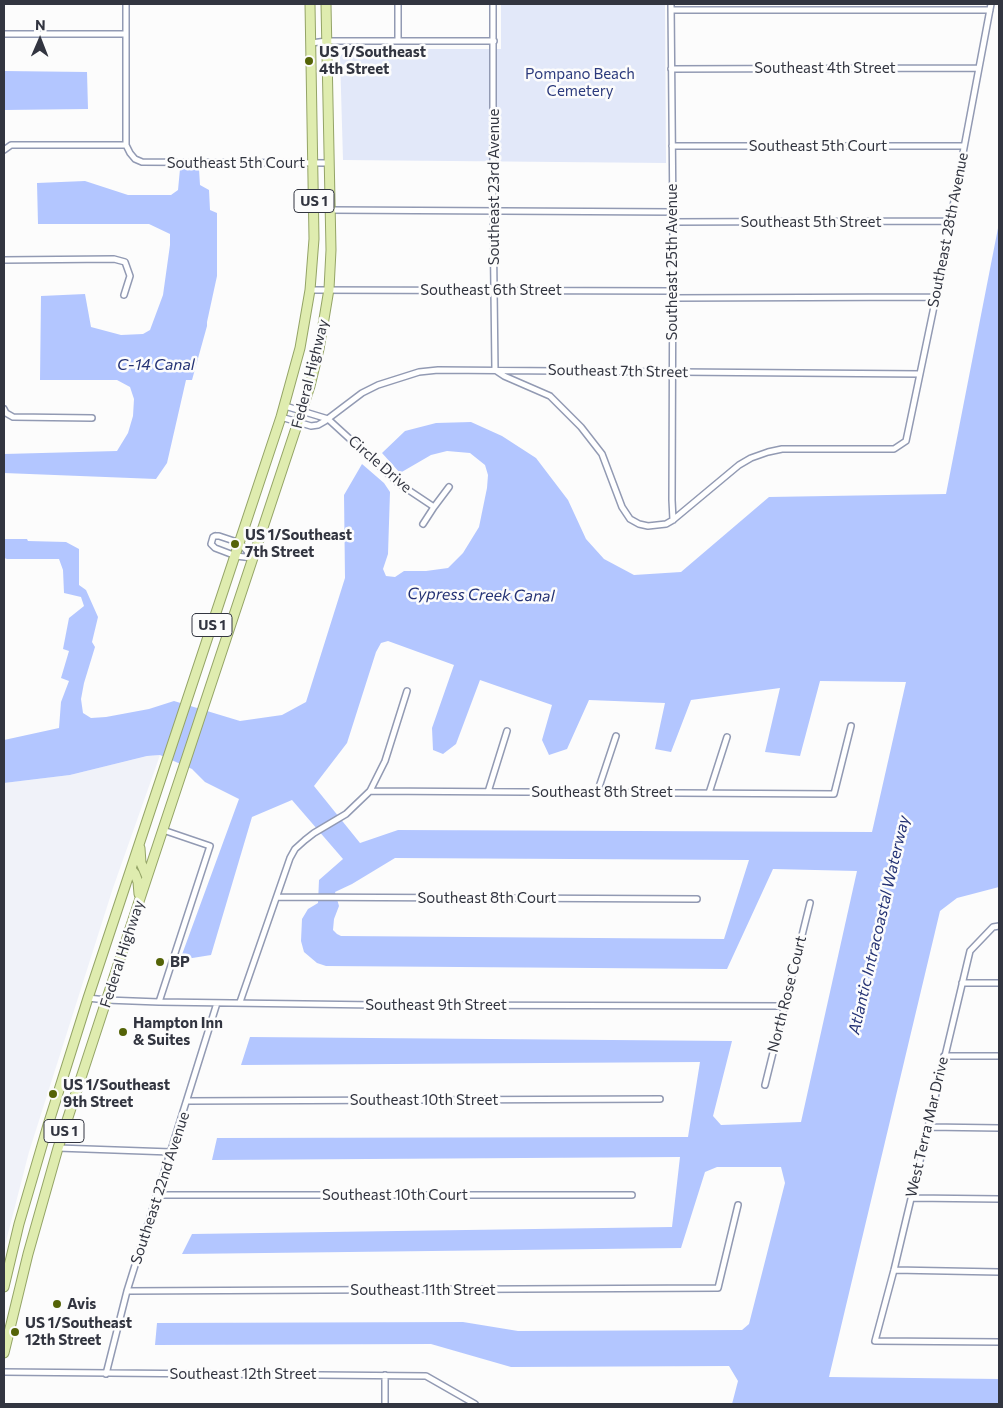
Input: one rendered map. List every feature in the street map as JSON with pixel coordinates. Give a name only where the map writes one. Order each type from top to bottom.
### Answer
[{"type":"main road","name":"Federal Highway","points":[[4,1288],[17,1232],[48,1125],[88,998],[236,556],[281,417],[300,348],[310,290],[314,239],[310,4]]},
{"type":"main road","name":"Federal Highway","points":[[4,1353],[28,1254],[58,1148],[302,411],[319,349],[329,289],[331,250],[326,4]]},
{"type":"main road","points":[[140,843],[141,863],[147,877]]},
{"type":"main road","points":[[131,869],[136,874],[140,899]]},
{"type":"main road","points":[[48,1125],[50,1139],[58,1148]]},
{"type":"main road","points":[[39,1155],[46,1167],[49,1181]]},
{"type":"street","points":[[4,150],[11,145],[126,145],[126,4]]},
{"type":"street","points":[[398,4],[398,41]]},
{"type":"street","name":"Southeast 23rd Avenue","points":[[493,4],[495,370]]},
{"type":"street","name":"Southeast 28th Avenue","points":[[674,520],[738,465],[750,458],[782,449],[894,449],[906,441],[936,297],[991,4]]},
{"type":"street","points":[[671,7],[990,10]]},
{"type":"street","name":"Southeast 25th Avenue","points":[[671,7],[673,222],[672,500],[674,520]]},
{"type":"street","points":[[4,34],[126,34]]},
{"type":"street","points":[[311,43],[327,41],[494,41]]},
{"type":"street","name":"Southeast 4th Street","points":[[672,69],[979,68]]},
{"type":"street","name":"Southeast 5th Court","points":[[126,145],[135,160],[142,162],[329,164]]},
{"type":"street","name":"Southeast 5th Court","points":[[672,146],[964,146]]},
{"type":"street","points":[[331,210],[672,212]]},
{"type":"street","name":"Southeast 5th Street","points":[[673,222],[950,222]]},
{"type":"street","points":[[4,260],[114,258],[125,262],[130,276],[124,295]]},
{"type":"street","name":"Southeast 6th Street","points":[[310,290],[672,291]]},
{"type":"street","points":[[672,298],[936,297]]},
{"type":"street","name":"Southeast 7th Street","points":[[281,417],[314,426],[322,424],[362,393],[378,385],[419,372],[438,370],[920,374]]},
{"type":"street","points":[[495,370],[504,376],[550,396],[581,427],[602,454],[622,507],[630,519],[648,526],[666,524],[674,520]]},
{"type":"street","points":[[284,406],[328,418]]},
{"type":"street","points":[[5,411],[13,417],[92,418]]},
{"type":"street","name":"Circle Drive","points":[[328,418],[398,483],[434,507]]},
{"type":"street","points":[[423,524],[449,487]]},
{"type":"street","points":[[215,536],[219,536],[240,542],[253,558],[236,556],[215,548],[212,546],[212,541],[215,536]]},
{"type":"street","points":[[240,1002],[290,858],[295,849],[314,833],[346,814],[370,791],[385,761],[407,691]]},
{"type":"street","name":"Southeast 8th Street","points":[[370,791],[834,794],[851,726]]},
{"type":"street","points":[[488,792],[507,731]]},
{"type":"street","points":[[597,793],[616,736]]},
{"type":"street","points":[[709,793],[727,738]]},
{"type":"street","points":[[159,1002],[210,846],[163,830]]},
{"type":"street","name":"Southeast 8th Court","points":[[277,897],[697,899]]},
{"type":"street","name":"North Rose Court","points":[[766,1085],[810,903]]},
{"type":"street","name":"West Terra Mar Drive","points":[[999,926],[993,927],[970,951],[894,1270],[875,1341],[999,1342]]},
{"type":"street","points":[[962,983],[999,984]]},
{"type":"street","name":"Southeast 9th Street","points":[[88,998],[159,1002],[376,1005],[784,1006]]},
{"type":"street","name":"Southeast 22nd Avenue","points":[[106,1374],[127,1291],[218,1003]]},
{"type":"street","points":[[944,1056],[999,1056]]},
{"type":"street","name":"Southeast 10th Street","points":[[187,1101],[660,1099]]},
{"type":"street","points":[[928,1127],[999,1128]]},
{"type":"street","points":[[58,1148],[171,1152]]},
{"type":"street","name":"Southeast 10th Court","points":[[157,1195],[632,1195]]},
{"type":"street","points":[[911,1198],[999,1199]]},
{"type":"street","name":"Southeast 11th Street","points":[[127,1291],[718,1288],[738,1205]]},
{"type":"street","points":[[894,1270],[999,1272]]},
{"type":"street","name":"Southeast 12th Street","points":[[4,1372],[426,1376],[475,1404]]},
{"type":"street","points":[[385,1375],[385,1404]]},
{"type":"shaded area","points":[[160,755],[113,888],[29,1152],[4,1249],[4,783],[70,775],[147,756]]},
{"type":"green space","name":"Pompano Beach Cemetery","points":[[501,4],[665,4],[666,163],[343,160],[340,56],[349,49],[501,49]]},
{"type":"water","points":[[4,71],[87,72],[88,109],[4,110]]},
{"type":"water","name":"C-14 Canal","points":[[180,169],[199,169],[200,185],[209,190],[210,210],[217,213],[217,276],[207,326],[192,380],[186,380],[167,463],[156,479],[4,473],[4,454],[117,451],[128,433],[133,416],[134,399],[130,387],[117,380],[40,380],[41,296],[85,294],[91,327],[121,335],[143,334],[150,330],[163,295],[170,245],[170,234],[149,224],[38,224],[37,183],[85,181],[128,195],[171,195],[178,190]]},
{"type":"water","points":[[999,223],[999,887],[957,898],[940,911],[829,1377],[999,1379],[999,1404],[732,1404],[738,1381],[729,1366],[511,1367],[431,1344],[155,1345],[157,1323],[463,1322],[518,1331],[742,1330],[749,1324],[785,1183],[781,1167],[717,1167],[705,1172],[681,1248],[182,1254],[192,1234],[672,1227],[680,1157],[212,1160],[217,1138],[688,1137],[700,1062],[241,1065],[250,1037],[732,1041],[713,1116],[721,1125],[801,1122],[857,871],[773,869],[727,969],[326,966],[317,963],[304,952],[301,941],[302,919],[308,909],[318,903],[319,880],[343,859],[292,800],[252,817],[211,955],[180,960],[239,799],[205,782],[192,769],[160,755],[147,756],[70,775],[4,783],[4,740],[59,728],[61,702],[69,681],[61,678],[69,651],[63,649],[69,618],[84,606],[81,597],[64,593],[63,570],[59,559],[4,558],[4,539],[66,542],[79,549],[79,585],[86,590],[98,617],[92,642],[95,647],[81,699],[83,713],[91,718],[106,717],[149,709],[174,701],[240,721],[282,715],[306,702],[345,578],[344,495],[362,464],[384,483],[390,492],[388,554],[383,569],[386,576],[395,577],[404,571],[448,568],[463,553],[479,527],[487,488],[488,475],[485,465],[470,453],[447,451],[431,455],[400,473],[382,453],[405,431],[436,423],[471,422],[502,436],[536,458],[568,500],[586,539],[604,559],[634,575],[681,572],[769,497],[946,494]],"holes":[[[388,641],[454,665],[432,728],[433,750],[443,754],[456,744],[480,680],[552,705],[542,740],[549,755],[567,749],[589,700],[665,703],[655,749],[671,752],[691,700],[780,688],[765,752],[800,756],[820,681],[906,682],[872,832],[398,830],[360,843],[314,786],[347,743],[376,652],[381,643]],[[395,858],[748,860],[749,860],[724,939],[341,936],[337,934],[333,930],[334,919],[339,906],[335,892]]]},
{"type":"place","name":"US 1/Southeast 4th Street","points":[[309,61]]},
{"type":"place","name":"US 1/Southeast 7th Street","points":[[235,544]]},
{"type":"place","name":"BP","points":[[160,962]]},
{"type":"place","name":"Hampton Inn & Suites","points":[[123,1032]]},
{"type":"place","name":"US 1/Southeast 9th Street","points":[[53,1094]]},
{"type":"place","name":"Avis","points":[[57,1304]]},
{"type":"place","name":"US 1/Southeast 12th Street","points":[[15,1332]]},
{"type":"water label","name":"Cypress Creek Canal","points":[[481,595]]},
{"type":"water label","name":"Atlantic Intracoastal Waterway","points":[[879,925]]}]
